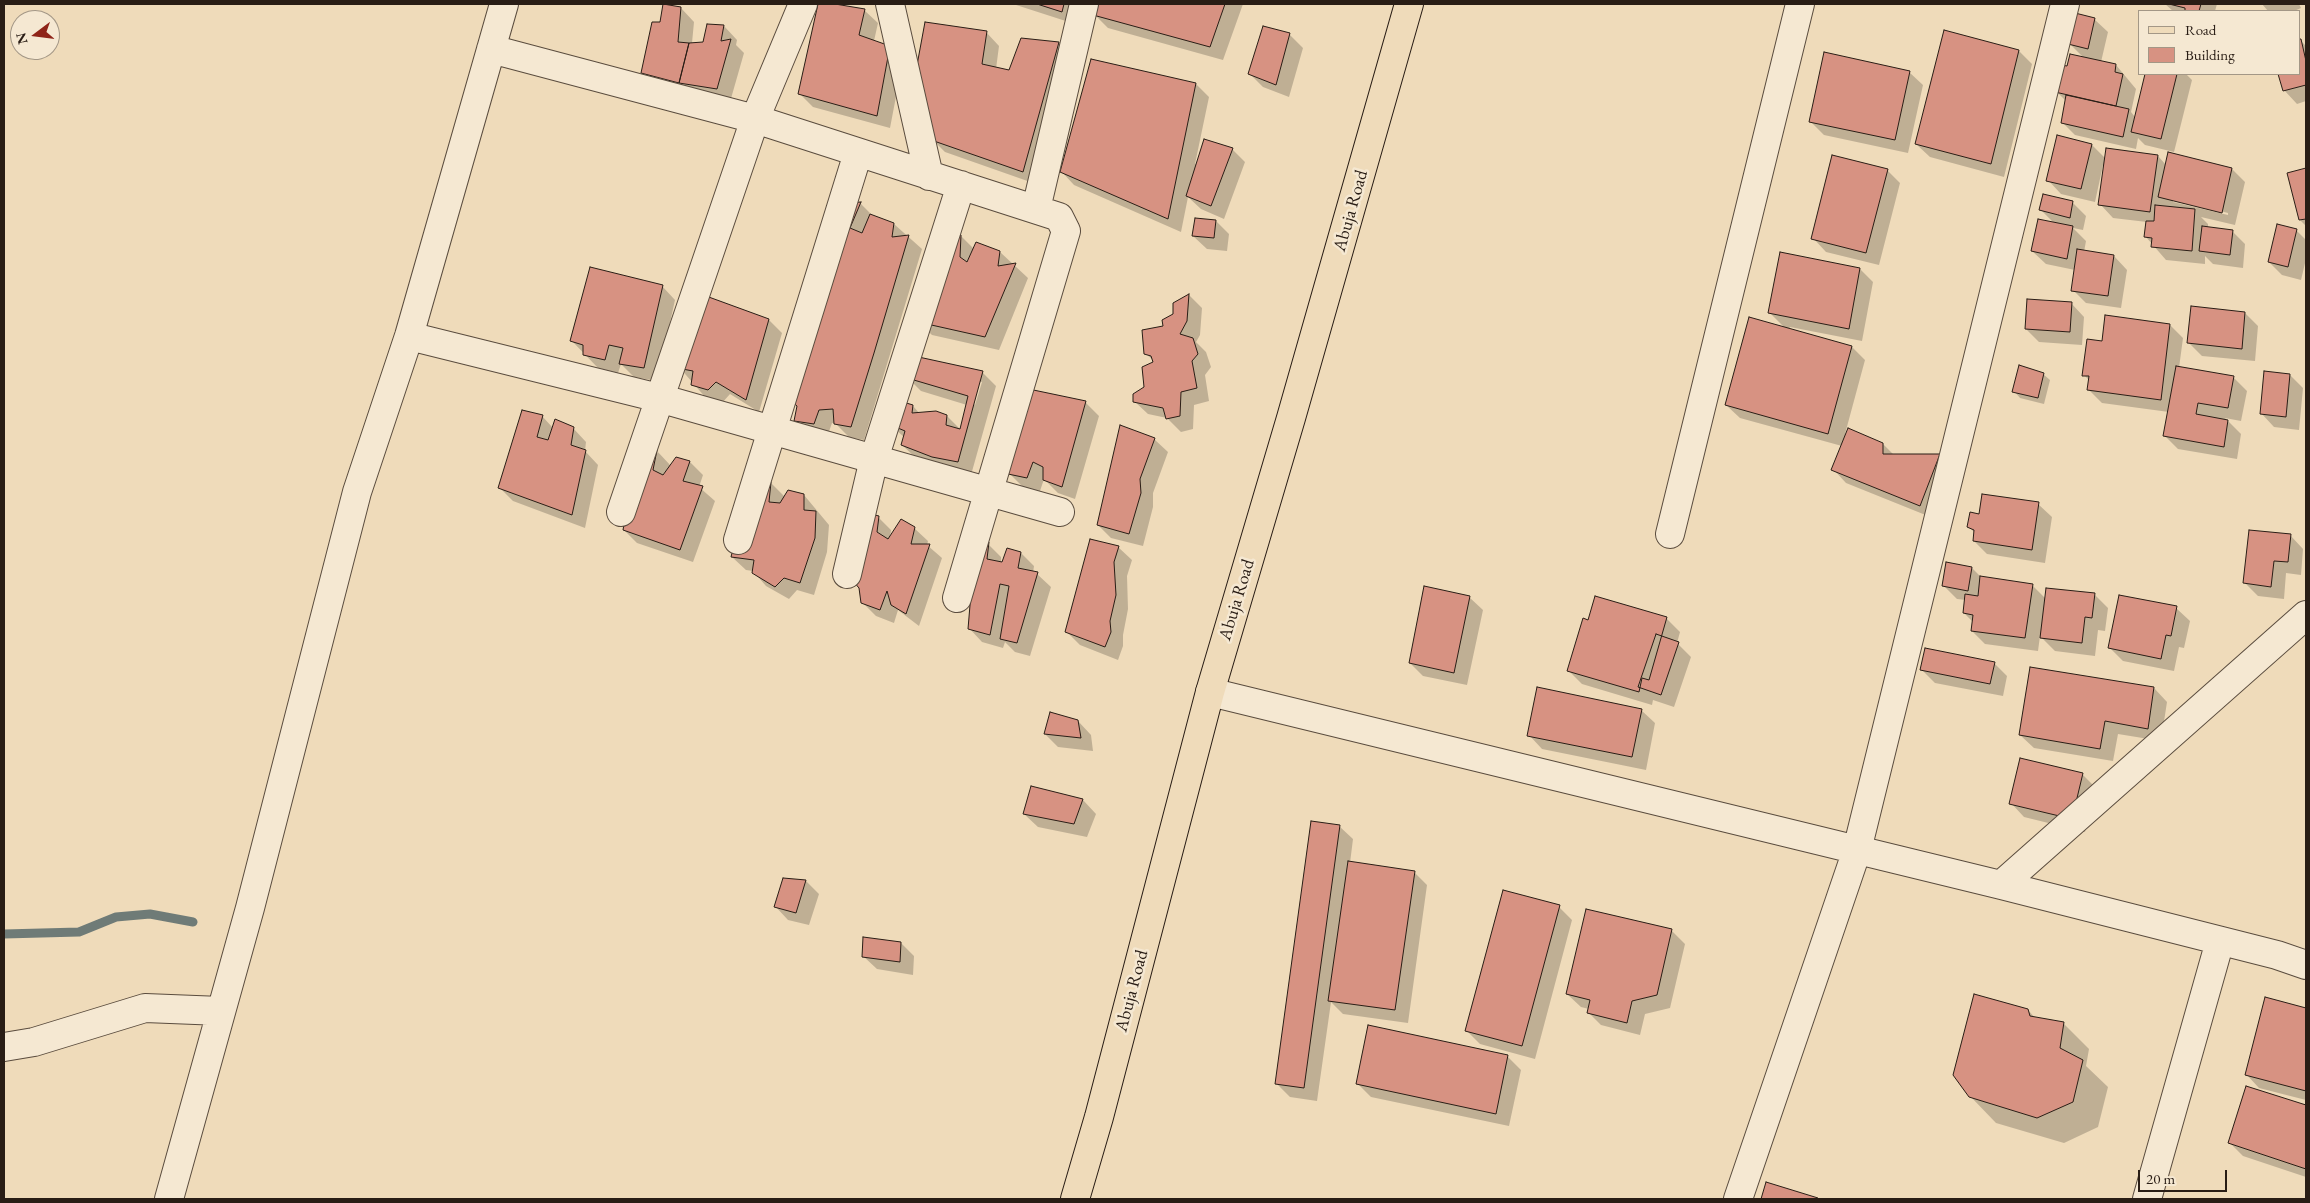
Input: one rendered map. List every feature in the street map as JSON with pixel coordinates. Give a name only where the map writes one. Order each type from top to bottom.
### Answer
[{"type":"main road","name":"Abuja Road","points":[[1075,1199],[1099,1118],[1210,692],[1299,390],[1409,4]]},
{"type":"street","points":[[169,1199],[221,1011],[356,492],[409,336],[504,4]]},
{"type":"street","points":[[621,512],[755,119],[802,4]]},
{"type":"street","points":[[890,4],[929,176]]},
{"type":"street","points":[[1036,209],[1084,4]]},
{"type":"street","points":[[1670,534],[1800,4]]},
{"type":"street","points":[[1738,1199],[1857,850],[2065,4]]},
{"type":"street","points":[[492,49],[755,119],[1059,217],[1066,232],[987,492],[957,598]]},
{"type":"street","points":[[738,540],[770,430],[858,153]]},
{"type":"street","points":[[847,574],[874,459],[961,185]]},
{"type":"street","points":[[409,336],[659,398],[1060,512]]},
{"type":"street","points":[[2001,885],[2306,615]]},
{"type":"street","points":[[1210,692],[2001,885],[2306,964]]},
{"type":"street","points":[[2147,1199],[2220,941]]},
{"type":"street","points":[[4,1047],[34,1042],[145,1008],[221,1011]]},
{"type":"building","points":[[663,4],[681,7],[678,42],[689,43],[679,83],[641,73],[652,22],[660,22]]},
{"type":"building","points":[[818,4],[835,4],[865,9],[859,35],[890,46],[877,116],[798,94]]},
{"type":"building","points":[[1037,4],[1064,4],[1062,12]]},
{"type":"building","points":[[1096,4],[1225,4],[1210,47],[1093,15]]},
{"type":"building","points":[[2169,4],[2201,4],[2199,10],[2185,10],[2185,8]]},
{"type":"building","points":[[2075,13],[2095,18],[2088,49],[2068,44]]},
{"type":"building","points":[[925,22],[987,31],[982,64],[1009,70],[1021,38],[1059,42],[1023,172],[931,140],[915,76]]},
{"type":"building","points":[[707,24],[724,25],[721,41],[731,39],[717,89],[679,83],[689,43],[703,42]]},
{"type":"building","points":[[1263,26],[1290,33],[1276,85],[1248,74]]},
{"type":"building","points":[[1944,30],[2019,50],[1991,164],[1915,144]]},
{"type":"building","points":[[2301,39],[2306,61],[2306,85],[2283,91],[2278,75],[2300,75]]},
{"type":"building","points":[[1824,52],[1910,71],[1895,140],[1809,122]]},
{"type":"building","points":[[2070,54],[2116,64],[2115,72],[2123,74],[2116,106],[2055,92],[2061,65],[2067,66]]},
{"type":"building","points":[[1091,59],[1196,83],[1168,219],[1060,172]]},
{"type":"building","points":[[2145,75],[2177,75],[2161,139],[2131,132]]},
{"type":"building","points":[[2066,95],[2129,109],[2123,137],[2061,123]]},
{"type":"building","points":[[2057,135],[2092,144],[2081,189],[2046,181]]},
{"type":"building","points":[[1204,139],[1233,148],[1211,206],[1186,196]]},
{"type":"building","points":[[2106,148],[2158,155],[2150,212],[2098,205]]},
{"type":"building","points":[[2168,152],[2232,168],[2222,213],[2158,197]]},
{"type":"building","points":[[1832,155],[1888,169],[1866,253],[1811,239]]},
{"type":"building","points":[[2306,168],[2306,219],[2299,220],[2287,173]]},
{"type":"building","points":[[2043,194],[2073,201],[2070,218],[2039,210]]},
{"type":"building","points":[[861,202],[850,228],[862,233],[870,214],[894,223],[892,237],[909,235],[874,353],[851,427],[834,424],[833,409],[819,410],[814,424],[794,421],[797,406],[782,393],[833,204]]},
{"type":"building","points":[[2155,205],[2195,209],[2192,251],[2151,247],[2152,238],[2144,237],[2146,221],[2154,221]]},
{"type":"building","points":[[1195,218],[1216,220],[1214,238],[1192,236]]},
{"type":"building","points":[[2038,219],[2073,226],[2067,259],[2031,251]]},
{"type":"building","points":[[2277,224],[2297,229],[2288,267],[2268,262]]},
{"type":"building","points":[[2202,226],[2233,230],[2230,255],[2199,251]]},
{"type":"building","points":[[945,234],[961,235],[960,257],[967,262],[976,242],[1000,251],[998,266],[1016,263],[985,337],[918,322]]},
{"type":"building","points":[[2077,249],[2114,255],[2108,296],[2071,291]]},
{"type":"building","points":[[1780,252],[1860,268],[1849,329],[1768,313]]},
{"type":"building","points":[[590,267],[663,285],[644,368],[619,364],[623,348],[609,345],[605,360],[583,355],[583,345],[570,341]]},
{"type":"building","points":[[1189,294],[1187,321],[1180,334],[1193,338],[1198,354],[1192,361],[1197,388],[1181,392],[1180,416],[1166,419],[1163,408],[1133,402],[1133,394],[1144,387],[1142,367],[1153,362],[1151,356],[1144,354],[1142,330],[1163,326],[1162,320],[1173,314],[1173,303]]},
{"type":"building","points":[[706,296],[769,319],[746,400],[716,382],[708,390],[691,385],[693,371],[677,368]]},
{"type":"building","points":[[2027,299],[2072,302],[2070,332],[2025,329]]},
{"type":"building","points":[[2191,306],[2245,312],[2242,349],[2187,343]]},
{"type":"building","points":[[2105,315],[2170,324],[2161,400],[2087,390],[2089,376],[2082,376],[2087,339],[2102,341]]},
{"type":"building","points":[[1749,317],[1852,346],[1828,434],[1725,405]]},
{"type":"building","points":[[914,356],[983,371],[958,462],[932,457],[901,445],[905,431],[886,423],[893,399],[913,405],[912,413],[936,411],[947,415],[946,425],[960,429],[968,396],[907,378]]},
{"type":"building","points":[[2019,365],[2044,373],[2038,398],[2012,392]]},
{"type":"building","points":[[2176,366],[2234,376],[2228,408],[2198,403],[2196,414],[2228,420],[2224,447],[2163,436]]},
{"type":"building","points":[[2264,371],[2290,374],[2286,417],[2260,414]]},
{"type":"building","points":[[1019,387],[1086,401],[1062,487],[1043,480],[1043,467],[1033,462],[1027,478],[1008,474]]},
{"type":"building","points":[[522,410],[543,415],[537,437],[548,440],[555,419],[574,427],[571,445],[586,450],[572,515],[498,488]]},
{"type":"building","points":[[1120,425],[1155,438],[1140,479],[1141,493],[1129,534],[1097,525]]},
{"type":"building","points":[[1848,428],[1883,443],[1883,454],[1940,454],[1920,506],[1831,470]]},
{"type":"building","points":[[638,444],[657,450],[653,470],[663,475],[676,457],[690,461],[683,481],[703,486],[680,550],[623,530]]},
{"type":"building","points":[[750,481],[771,482],[769,502],[780,503],[788,490],[804,494],[804,510],[816,511],[815,538],[800,583],[784,578],[775,587],[752,573],[754,560],[731,557]]},
{"type":"building","points":[[1982,494],[2039,502],[2032,550],[1973,541],[1974,530],[1967,527],[1970,512],[1979,514]]},
{"type":"building","points":[[862,512],[879,516],[877,532],[888,539],[901,519],[915,527],[911,544],[930,544],[906,614],[891,605],[887,591],[880,610],[861,603],[859,588],[847,574]]},
{"type":"building","points":[[2249,530],[2291,534],[2288,562],[2274,561],[2271,587],[2243,583]]},
{"type":"building","points":[[967,538],[989,542],[987,559],[1002,562],[1007,548],[1021,552],[1018,568],[1038,572],[1017,643],[1000,639],[1009,586],[1000,584],[990,635],[968,629],[972,581]]},
{"type":"building","points":[[1090,539],[1119,546],[1114,562],[1116,595],[1110,621],[1111,632],[1105,647],[1065,632]]},
{"type":"building","points":[[1946,562],[1972,567],[1968,591],[1942,586]]},
{"type":"building","points":[[1980,576],[2033,584],[2025,638],[1971,631],[1973,615],[1963,613],[1965,594],[1978,596]]},
{"type":"building","points":[[1424,586],[1470,596],[1454,673],[1409,663]]},
{"type":"building","points":[[2046,588],[2095,593],[2092,618],[2085,617],[2082,643],[2040,638]]},
{"type":"building","points":[[2119,595],[2177,606],[2171,636],[2166,635],[2161,659],[2108,648]]},
{"type":"building","points":[[1595,596],[1667,617],[1649,680],[1642,678],[1639,692],[1567,671],[1583,618],[1588,620]]},
{"type":"building","points":[[1656,634],[1679,642],[1661,695],[1638,687]]},
{"type":"building","points":[[1925,648],[1995,662],[1990,684],[1920,670]]},
{"type":"building","points":[[2030,667],[2154,687],[2148,729],[2105,721],[2100,749],[2019,735]]},
{"type":"building","points":[[1537,687],[1642,709],[1632,757],[1527,736]]},
{"type":"building","points":[[1050,712],[1078,720],[1081,738],[1044,734]]},
{"type":"building","points":[[2020,758],[2083,773],[2072,819],[2009,804]]},
{"type":"building","points":[[1031,786],[1083,799],[1074,824],[1023,814]]},
{"type":"building","points":[[1311,821],[1340,825],[1304,1088],[1275,1084]]},
{"type":"building","points":[[1348,861],[1415,871],[1395,1010],[1328,1001]]},
{"type":"building","points":[[783,878],[806,880],[796,913],[774,907]]},
{"type":"building","points":[[1503,890],[1560,905],[1522,1046],[1465,1031]]},
{"type":"building","points":[[1586,909],[1672,929],[1657,995],[1632,1001],[1627,1023],[1587,1013],[1590,1000],[1566,994]]},
{"type":"building","points":[[863,937],[901,942],[900,962],[862,957]]},
{"type":"building","points":[[1974,994],[2028,1009],[2030,1016],[2064,1022],[2060,1048],[2083,1060],[2073,1102],[2037,1118],[1969,1097],[1953,1075]]},
{"type":"building","points":[[2265,997],[2306,1008],[2306,1091],[2245,1075]]},
{"type":"building","points":[[1368,1025],[1508,1055],[1496,1114],[1356,1084]]},
{"type":"building","points":[[2246,1086],[2306,1105],[2306,1169],[2228,1143]]},
{"type":"building","points":[[1766,1182],[1818,1198],[1761,1199]]},
{"type":"waterway","points":[[4,934],[79,932],[116,917],[150,914],[193,922]]}]
